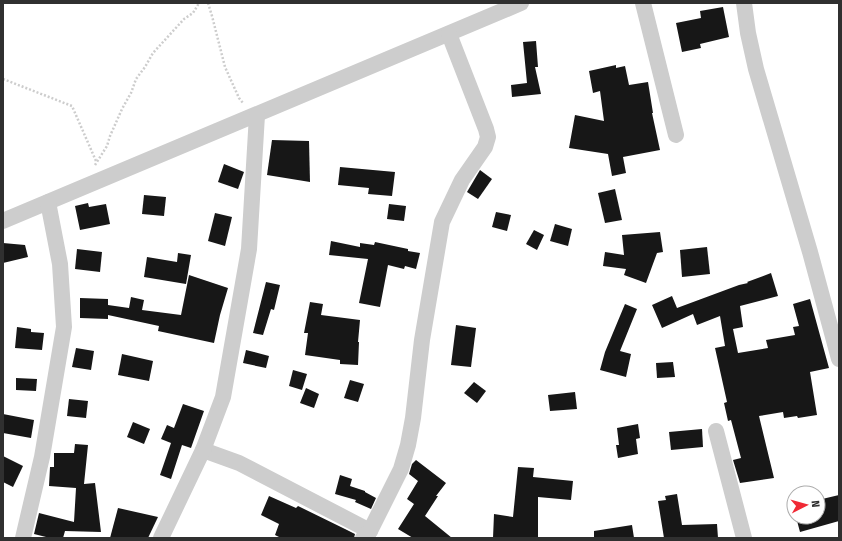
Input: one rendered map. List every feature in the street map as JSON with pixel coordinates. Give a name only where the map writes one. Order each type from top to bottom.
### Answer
[{"type":"street","points":[[3,221],[521,3]]},
{"type":"street","points":[[643,3],[676,135]]},
{"type":"street","points":[[744,3],[748,33],[756,69],[810,252],[839,359]]},
{"type":"street","points":[[203,450],[239,463],[366,535],[401,469],[408,445],[413,418],[422,340],[442,222],[462,180],[485,147],[488,137],[449,34]]},
{"type":"street","points":[[161,538],[203,450],[223,397],[249,249],[257,115]]},
{"type":"street","points":[[23,538],[42,457],[64,327],[60,264],[48,202]]},
{"type":"street","points":[[716,431],[744,538]]},
{"type":"path","points":[[85,187],[97,162],[107,146],[110,136],[131,93],[136,79],[153,53],[200,3]]},
{"type":"path","points":[[208,3],[224,67],[239,98],[248,110],[257,115]]},
{"type":"path","points":[[3,79],[72,106],[97,162]]},
{"type":"building","points":[[723,7],[729,37],[700,44],[701,48],[682,52],[676,23],[701,18],[700,11]]},
{"type":"building","points":[[536,41],[538,67],[535,67],[541,94],[512,97],[511,85],[527,83],[523,42]]},
{"type":"building","points":[[616,65],[616,68],[625,66],[629,85],[648,82],[652,113],[660,150],[623,157],[626,173],[612,176],[608,154],[569,148],[575,115],[604,121],[600,91],[593,93],[589,71]]},
{"type":"building","points":[[272,140],[309,141],[310,182],[267,175]]},
{"type":"building","points":[[224,164],[244,172],[238,189],[218,182]]},
{"type":"building","points":[[340,167],[395,172],[392,196],[368,194],[369,188],[338,185]]},
{"type":"building","points":[[480,170],[492,179],[478,199],[467,192]]},
{"type":"building","points":[[615,189],[622,220],[605,223],[598,193]]},
{"type":"building","points":[[144,195],[166,197],[164,216],[142,214]]},
{"type":"building","points":[[88,203],[89,207],[106,204],[110,224],[80,230],[75,206]]},
{"type":"building","points":[[389,204],[406,206],[404,221],[387,219]]},
{"type":"building","points":[[496,212],[511,215],[507,231],[492,227]]},
{"type":"building","points":[[215,213],[232,217],[225,246],[208,241]]},
{"type":"building","points":[[555,224],[572,229],[568,246],[550,241]]},
{"type":"building","points":[[534,230],[544,235],[537,250],[526,244]]},
{"type":"building","points":[[660,232],[663,252],[657,253],[646,283],[624,275],[626,269],[603,266],[605,252],[624,255],[622,235]]},
{"type":"building","points":[[331,241],[360,247],[360,243],[374,245],[375,242],[420,253],[416,269],[405,266],[404,269],[388,265],[380,307],[359,303],[368,259],[329,255]]},
{"type":"building","points":[[3,243],[25,245],[28,257],[3,263]]},
{"type":"building","points":[[707,247],[710,274],[682,277],[680,250]]},
{"type":"building","points":[[77,249],[102,252],[100,272],[75,269]]},
{"type":"building","points":[[178,253],[191,255],[186,284],[144,277],[147,257],[177,262]]},
{"type":"building","points":[[771,273],[778,296],[740,306],[743,327],[733,329],[738,353],[768,348],[766,340],[795,335],[793,327],[799,326],[793,304],[810,299],[829,368],[810,372],[817,415],[798,418],[797,416],[784,418],[783,412],[759,416],[774,478],[740,483],[733,460],[741,458],[731,420],[728,421],[724,403],[727,402],[715,348],[725,346],[720,316],[697,325],[693,314],[662,328],[652,305],[672,296],[677,308],[748,283],[747,282]]},
{"type":"building","points":[[189,275],[228,288],[214,343],[158,331],[159,326],[108,315],[108,319],[80,318],[80,298],[108,299],[108,305],[129,308],[131,297],[144,300],[142,310],[181,315]]},
{"type":"building","points":[[266,282],[280,285],[274,310],[271,309],[263,335],[253,333]]},
{"type":"building","points":[[310,302],[323,304],[321,315],[360,320],[358,365],[340,364],[340,360],[305,355],[308,333],[304,333]]},
{"type":"building","points":[[625,304],[637,309],[620,351],[631,354],[626,377],[600,370],[605,352]]},
{"type":"building","points":[[456,325],[476,328],[471,367],[451,365]]},
{"type":"building","points":[[17,327],[31,329],[31,332],[44,333],[42,350],[15,348]]},
{"type":"building","points":[[76,348],[94,351],[91,370],[72,367]]},
{"type":"building","points":[[246,350],[269,356],[266,368],[243,363]]},
{"type":"building","points":[[122,354],[153,361],[149,381],[118,375]]},
{"type":"building","points":[[673,362],[675,377],[657,378],[656,363]]},
{"type":"building","points":[[293,370],[307,374],[302,390],[289,386]]},
{"type":"building","points":[[16,378],[37,379],[36,391],[16,390]]},
{"type":"building","points":[[350,380],[364,384],[358,402],[344,398]]},
{"type":"building","points":[[474,382],[486,391],[477,403],[464,393]]},
{"type":"building","points":[[306,388],[319,394],[314,408],[300,403]]},
{"type":"building","points":[[575,392],[577,409],[550,411],[548,395]]},
{"type":"building","points":[[69,399],[88,401],[86,418],[67,416]]},
{"type":"building","points":[[183,404],[204,411],[191,448],[182,445],[171,479],[160,475],[171,443],[161,439],[167,425],[174,428]]},
{"type":"building","points":[[3,414],[34,420],[31,438],[3,433]]},
{"type":"building","points":[[133,422],[150,429],[144,444],[127,437]]},
{"type":"building","points":[[638,424],[640,438],[636,439],[638,454],[618,458],[616,445],[619,445],[617,428]]},
{"type":"building","points":[[702,429],[703,447],[671,450],[669,432]]},
{"type":"building","points":[[75,444],[88,445],[84,484],[95,483],[101,532],[65,531],[63,538],[50,538],[34,534],[39,513],[74,522],[76,488],[49,486],[50,467],[54,467],[54,453],[74,453]]},
{"type":"building","points":[[3,456],[23,466],[13,487],[3,482]]},
{"type":"building","points":[[416,460],[446,483],[436,496],[438,496],[425,516],[452,538],[413,538],[398,529],[414,504],[407,499],[418,481],[409,474],[412,464]]},
{"type":"building","points":[[518,467],[534,468],[533,477],[573,481],[571,500],[538,497],[538,538],[493,538],[494,514],[513,517]]},
{"type":"building","points":[[340,475],[352,479],[350,486],[365,491],[376,498],[371,509],[355,502],[356,500],[335,494]]},
{"type":"building","points":[[677,494],[682,525],[717,524],[718,538],[664,538],[658,501],[666,500],[665,496]]},
{"type":"building","points":[[839,495],[839,521],[826,525],[826,498]]},
{"type":"building","points":[[269,496],[296,508],[298,506],[345,529],[355,534],[354,538],[281,538],[275,535],[279,524],[261,515]]},
{"type":"building","points":[[118,508],[158,517],[148,538],[110,538]]},
{"type":"building","points":[[632,525],[634,538],[594,538],[594,531]]},
{"type":"building","points":[[798,525],[825,525],[800,532]]}]
